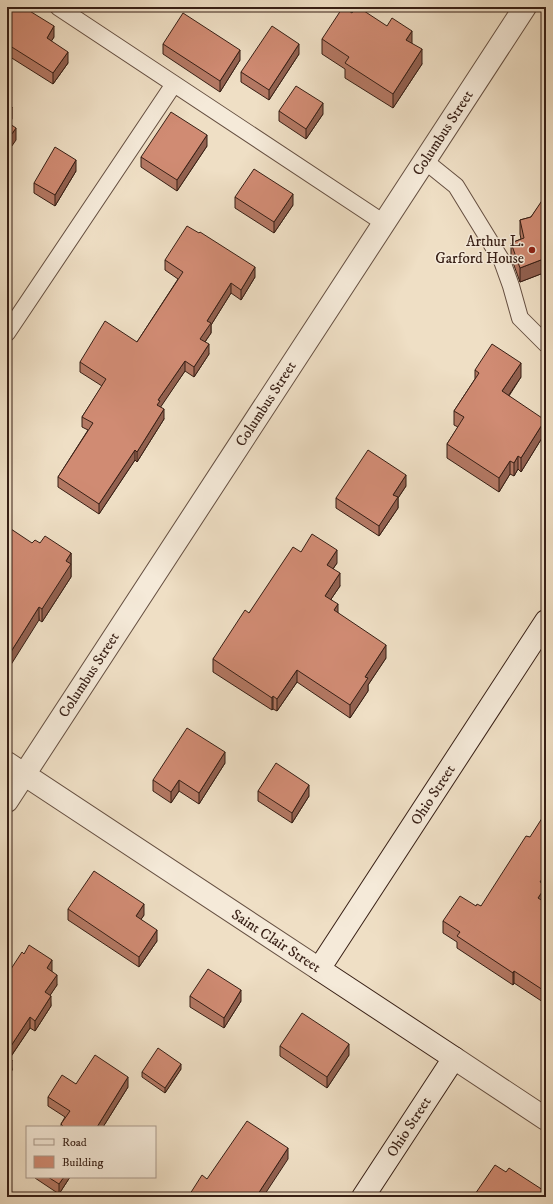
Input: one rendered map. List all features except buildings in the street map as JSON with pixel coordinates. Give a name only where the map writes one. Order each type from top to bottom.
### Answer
[{"type":"street","name":"Columbus Street","points":[[7,801],[16,768],[384,223],[525,7]]},
{"type":"street","name":"Ohio Street","points":[[319,969],[546,621]]},
{"type":"street","name":"Saint Clair Street","points":[[16,768],[546,1119]]},
{"type":"street","name":"Ohio Street","points":[[363,1197],[454,1058]]},
{"type":"lane","points":[[58,7],[384,223]]},
{"type":"lane","points":[[7,332],[174,84]]},
{"type":"lane","points":[[425,161],[456,186],[502,260],[520,318],[546,344]]},
{"type":"place","name":"Arthur L. Garford House","points":[[532,250]]}]
